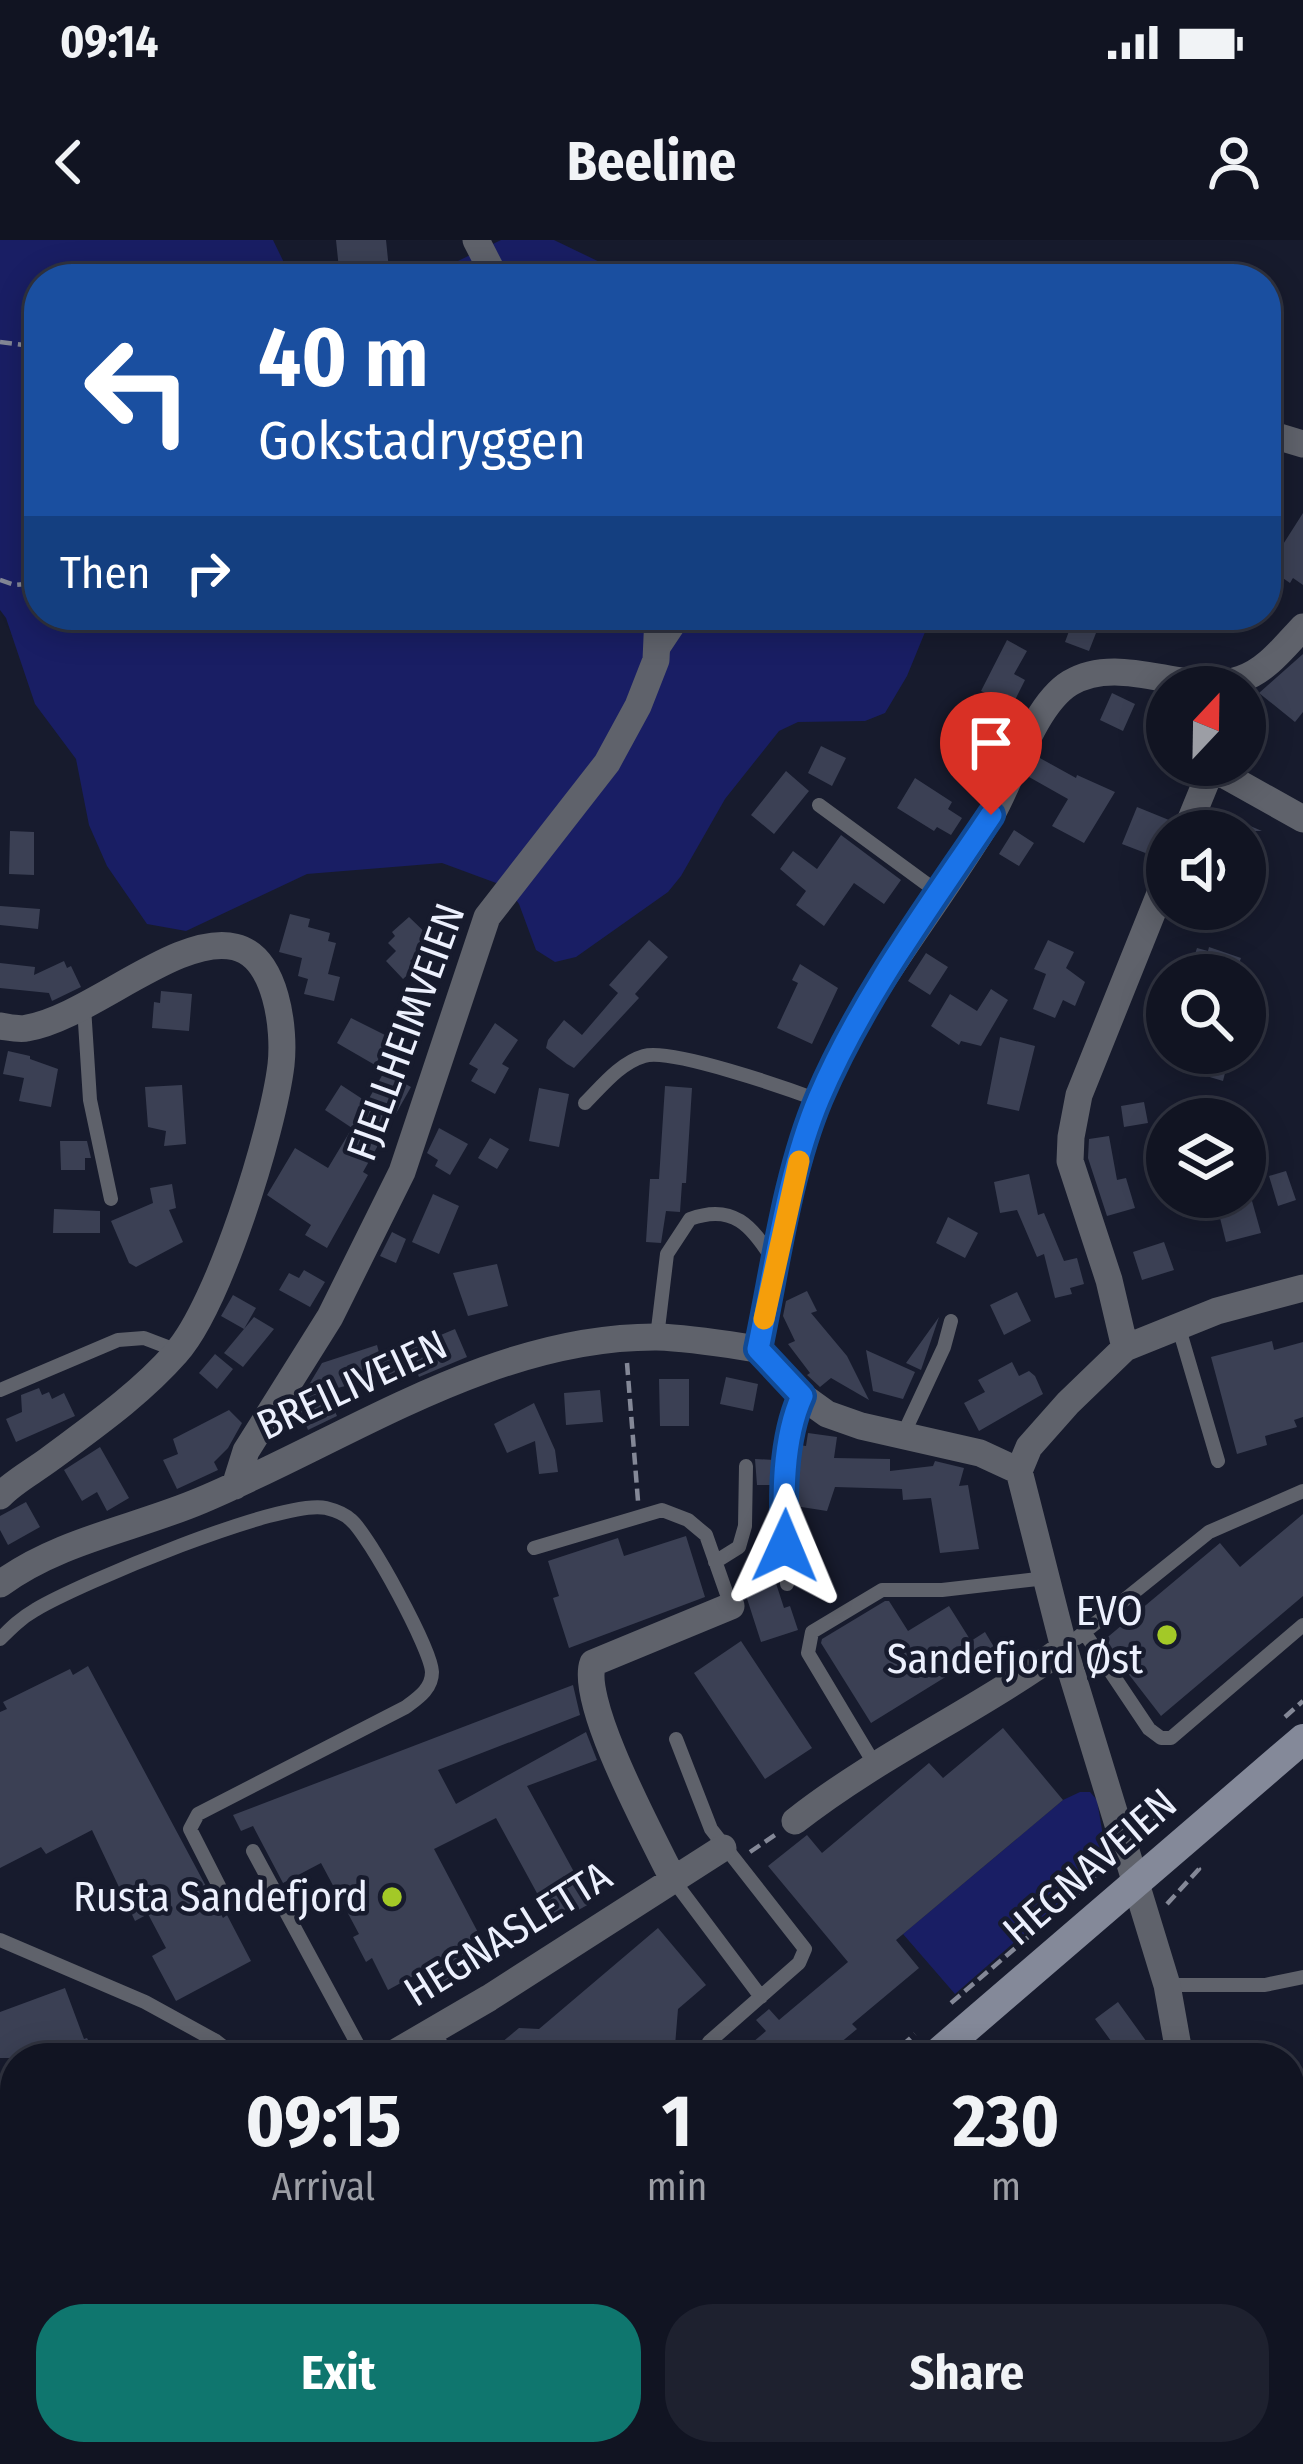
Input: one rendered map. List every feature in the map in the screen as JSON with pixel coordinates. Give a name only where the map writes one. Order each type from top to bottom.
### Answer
[{"type":"main road","name":"HEGNAVEIEN","points":[[950,2043],[1136,1885],[1294,1727]]},
{"type":"street","points":[[1266,666],[1303,628]]},
{"type":"street","name":"FJELLHEIMVEIEN","points":[[235,1486],[247,1451],[330,1317],[402,1172],[487,917],[608,763],[656,660],[657,630]]},
{"type":"street","points":[[1018,1471],[980,1453],[827,1414],[802,1396],[758,1349],[801,1154],[818,1100],[871,996],[991,815],[1048,704],[1078,679],[1120,673],[1146,676]]},
{"type":"street","points":[[1245,786],[1303,819]]},
{"type":"street","points":[[1125,1348],[1109,1280],[1070,1161],[1070,1137],[1079,1095],[1146,928]]},
{"type":"street","points":[[0,1026],[26,1029],[84,1006],[169,961],[208,945],[224,944],[251,953],[270,983],[281,1036],[278,1084],[246,1197],[197,1325],[178,1352],[104,1419],[0,1496]]},
{"type":"street","points":[[1177,2043],[1167,1985],[1136,1885],[1074,1640],[1046,1578],[1018,1471],[1042,1432],[1125,1348],[1178,1325],[1303,1288]]},
{"type":"street","name":"BREILIVEIEN","points":[[0,1584],[32,1561],[235,1486],[473,1374],[556,1348],[657,1337],[758,1349]]},
{"type":"street","name":"HEGNASLETTA","points":[[674,1881],[607,1741],[588,1675],[593,1663],[730,1606]]},
{"type":"street","points":[[795,1821],[875,1765],[1019,1680],[1074,1640]]},
{"type":"street","name":"HEGNASLETTA","points":[[412,2043],[674,1881],[729,1855]]},
{"type":"lane","points":[[656,660],[676,630]]},
{"type":"lane","points":[[819,805],[939,893]]},
{"type":"lane","points":[[84,1006],[91,1100],[111,1199]]},
{"type":"lane","points":[[585,1103],[628,1063],[656,1054],[693,1060],[818,1100]]},
{"type":"lane","points":[[657,1337],[667,1254],[690,1219],[722,1212],[742,1219],[776,1265]]},
{"type":"lane","points":[[903,1436],[951,1322]]},
{"type":"lane","points":[[1178,1325],[1217,1461]]},
{"type":"lane","points":[[0,1390],[118,1340],[144,1338],[178,1352]]},
{"type":"lane","points":[[787,1584],[783,1507],[793,1415],[802,1396]]},
{"type":"lane","points":[[715,1562],[739,1547],[745,1526],[746,1466]]},
{"type":"lane","points":[[1303,1491],[1209,1532],[1074,1640],[1149,1730],[1161,1738],[1172,1738],[1303,1625]]},
{"type":"lane","points":[[0,1639],[39,1607],[119,1569],[257,1519],[318,1507],[352,1520],[397,1591],[429,1660],[428,1687],[406,1707],[198,1814],[190,1829],[219,1886]]},
{"type":"lane","points":[[534,1548],[662,1510],[688,1520],[706,1535],[730,1606]]},
{"type":"lane","points":[[875,1765],[808,1654],[812,1632],[882,1590],[942,1590],[1046,1578]]},
{"type":"lane","points":[[676,1739],[710,1829],[806,1948],[799,1963],[710,2042]]},
{"type":"lane","points":[[253,1851],[357,2043]]},
{"type":"lane","points":[[674,1881],[761,1997]]},
{"type":"lane","points":[[0,1940],[145,2002],[219,2043]]},
{"type":"lane","points":[[1167,1985],[1265,1985],[1303,1977]]},
{"type":"lane","points":[[431,2032],[440,2043]]},
{"type":"path","points":[[623,1340],[641,1514]]},
{"type":"path","points":[[1294,1727],[1303,1701]]},
{"type":"path","points":[[1154,1821],[1183,1805]]},
{"type":"path","points":[[729,1855],[795,1821]]},
{"type":"path","points":[[942,2012],[1067,1904],[1109,1861]]},
{"type":"path","points":[[1159,1912],[1199,1869],[1195,1865]]},
{"type":"path","points":[[905,2043],[924,2027]]},
{"type":"shaded area","points":[[0,240],[273,240],[285,264],[24,264],[24,630],[926,630],[885,713],[865,721],[798,722],[779,731],[725,799],[668,892],[576,957],[555,962],[536,950],[519,904],[507,887],[442,863],[307,874],[186,931],[147,924],[107,866],[89,825],[76,759],[35,704],[0,610]]},
{"type":"shaded area","points":[[501,240],[554,240],[604,264],[452,264]]},
{"type":"shaded area","points":[[1090,1792],[1097,1800],[1106,1854],[1091,1875],[955,1994],[903,1934],[1063,1800]]},
{"type":"building","points":[[336,240],[386,240],[388,264],[338,264]]},
{"type":"building","points":[[1303,513],[1303,585],[1281,577],[1281,548]]},
{"type":"building","points":[[1069,630],[1097,630],[1089,651],[1065,642]]},
{"type":"building","points":[[1007,640],[1027,651],[1014,674],[1025,680],[1012,706],[981,691]]},
{"type":"building","points":[[1303,654],[1303,712],[1295,722],[1266,699],[1266,687]]},
{"type":"building","points":[[1112,693],[1135,704],[1123,731],[1100,720]]},
{"type":"building","points":[[821,746],[846,758],[832,786],[808,773]]},
{"type":"building","points":[[1038,757],[1115,792],[1084,843],[1052,826],[1068,799],[1029,777]]},
{"type":"building","points":[[786,771],[809,791],[774,834],[751,815]]},
{"type":"building","points":[[915,778],[952,802],[948,809],[962,818],[951,835],[937,827],[934,831],[897,808]]},
{"type":"building","points":[[1137,807],[1146,811],[1146,853],[1122,844]]},
{"type":"building","points":[[1014,830],[1034,843],[1019,866],[999,854]]},
{"type":"building","points":[[10,831],[34,832],[34,875],[9,874]]},
{"type":"building","points":[[841,835],[901,880],[884,904],[854,883],[824,926],[796,905],[806,891],[780,869],[793,851],[817,869]]},
{"type":"building","points":[[0,906],[40,909],[38,929],[0,925]]},
{"type":"building","points":[[290,914],[310,919],[308,927],[330,933],[328,941],[336,943],[328,974],[340,977],[334,1001],[304,994],[308,979],[298,976],[302,958],[279,952]]},
{"type":"building","points":[[409,917],[433,940],[410,961],[416,967],[403,979],[386,961],[396,951],[388,943],[395,936],[392,932]]},
{"type":"building","points":[[649,940],[668,957],[635,994],[639,998],[574,1068],[546,1048],[564,1020],[582,1035],[618,993],[609,985]]},
{"type":"building","points":[[1048,940],[1074,952],[1066,968],[1085,982],[1075,1006],[1063,1000],[1055,1018],[1033,1009],[1046,974],[1034,969]]},
{"type":"building","points":[[1209,947],[1229,954],[1195,954],[1197,948],[1208,951]]},
{"type":"building","points":[[926,953],[948,967],[930,995],[908,981]]},
{"type":"building","points":[[64,961],[81,987],[52,1001],[49,993],[0,988],[0,963],[35,967],[34,975]]},
{"type":"building","points":[[800,964],[838,988],[812,1044],[777,1028],[798,983],[792,980]]},
{"type":"building","points":[[991,989],[1008,1000],[981,1046],[961,1041],[959,1045],[931,1026],[950,994],[977,1011]]},
{"type":"building","points":[[161,991],[192,994],[189,1031],[152,1028],[154,1002],[160,1003]]},
{"type":"building","points":[[351,1018],[391,1038],[375,1065],[337,1043]]},
{"type":"building","points":[[495,1023],[518,1040],[502,1064],[509,1068],[495,1094],[471,1081],[478,1069],[469,1064]]},
{"type":"building","points":[[1000,1037],[1035,1046],[1019,1111],[987,1104]]},
{"type":"building","points":[[8,1051],[58,1069],[51,1107],[19,1101],[24,1078],[3,1074]]},
{"type":"building","points":[[384,1072],[411,1087],[327,1248],[305,1235],[311,1225],[267,1195],[295,1148],[328,1168],[352,1128],[325,1110],[341,1085],[367,1102]]},
{"type":"building","points":[[182,1085],[186,1144],[164,1146],[166,1131],[148,1127],[145,1087]]},
{"type":"building","points":[[665,1086],[692,1088],[686,1183],[682,1183],[680,1212],[666,1211],[661,1243],[646,1242],[650,1179],[659,1179]]},
{"type":"building","points":[[539,1088],[569,1094],[559,1147],[529,1141]]},
{"type":"building","points":[[1144,1102],[1146,1123],[1124,1127],[1121,1106]]},
{"type":"building","points":[[439,1128],[468,1144],[450,1175],[435,1166],[438,1160],[427,1153]]},
{"type":"building","points":[[1109,1136],[1117,1180],[1126,1178],[1135,1208],[1107,1216],[1088,1158],[1089,1139]]},
{"type":"building","points":[[490,1138],[509,1149],[497,1169],[478,1158]]},
{"type":"building","points":[[60,1141],[87,1141],[91,1158],[85,1158],[85,1170],[61,1170]]},
{"type":"building","points":[[1286,1171],[1296,1200],[1278,1206],[1269,1176]]},
{"type":"building","points":[[1029,1174],[1038,1215],[1044,1213],[1064,1261],[1077,1258],[1084,1284],[1070,1288],[1072,1294],[1055,1298],[1044,1254],[1037,1257],[1017,1210],[1000,1213],[994,1182]]},
{"type":"building","points":[[172,1184],[176,1208],[169,1210],[183,1242],[136,1267],[129,1263],[111,1221],[153,1203],[150,1188]]},
{"type":"building","points":[[433,1194],[459,1206],[439,1254],[412,1242]]},
{"type":"building","points":[[54,1209],[100,1211],[100,1233],[53,1233]]},
{"type":"building","points":[[948,1217],[978,1233],[965,1258],[936,1243]]},
{"type":"building","points":[[1220,1218],[1257,1218],[1261,1233],[1226,1242]]},
{"type":"building","points":[[392,1232],[406,1239],[396,1263],[380,1256]]},
{"type":"building","points":[[1164,1242],[1174,1270],[1142,1280],[1133,1252]]},
{"type":"building","points":[[497,1264],[508,1306],[468,1316],[453,1273]]},
{"type":"building","points":[[304,1270],[325,1282],[310,1307],[279,1290],[289,1273],[299,1278]]},
{"type":"building","points":[[807,1291],[817,1311],[811,1313],[847,1356],[869,1400],[831,1378],[820,1387],[788,1344],[795,1341],[783,1316],[786,1301]]},
{"type":"building","points":[[1017,1292],[1031,1321],[1004,1335],[990,1305]]},
{"type":"building","points":[[233,1295],[256,1308],[244,1329],[221,1316]]},
{"type":"building","points":[[254,1317],[274,1329],[243,1367],[224,1353]]},
{"type":"building","points":[[939,1317],[921,1370],[906,1363]]},
{"type":"building","points":[[455,1329],[467,1357],[419,1377],[415,1368],[326,1391],[337,1416],[308,1430],[300,1411],[305,1409],[301,1398],[322,1363],[377,1345],[381,1360]]},
{"type":"building","points":[[1272,1341],[1274,1350],[1303,1342],[1303,1417],[1294,1420],[1297,1427],[1265,1436],[1267,1445],[1237,1454],[1211,1357]]},
{"type":"building","points":[[866,1350],[915,1372],[903,1399],[873,1391]]},
{"type":"building","points":[[215,1354],[233,1369],[217,1389],[199,1373]]},
{"type":"building","points":[[1012,1362],[1019,1376],[1029,1371],[1035,1376],[1043,1394],[979,1431],[964,1403],[985,1392],[978,1380]]},
{"type":"building","points":[[726,1377],[758,1384],[753,1411],[720,1404]]},
{"type":"building","points":[[659,1379],[689,1379],[689,1426],[660,1426]]},
{"type":"building","points":[[39,1388],[52,1399],[64,1393],[75,1416],[16,1442],[6,1419],[22,1412],[21,1395]]},
{"type":"building","points":[[600,1390],[603,1422],[566,1425],[564,1393]]},
{"type":"building","points":[[534,1403],[555,1450],[558,1472],[539,1474],[535,1441],[507,1453],[494,1424]]},
{"type":"building","points":[[229,1410],[242,1423],[214,1462],[218,1470],[177,1489],[163,1460],[178,1454],[173,1439]]},
{"type":"building","points":[[808,1433],[837,1437],[834,1458],[890,1459],[890,1471],[933,1466],[935,1461],[964,1468],[959,1486],[968,1485],[979,1549],[940,1553],[931,1498],[903,1500],[902,1489],[835,1487],[827,1511],[795,1506],[799,1445],[806,1446]]},
{"type":"building","points":[[100,1447],[129,1498],[107,1511],[97,1492],[82,1501],[64,1470]]},
{"type":"building","points":[[755,1459],[774,1460],[773,1485],[757,1485]]},
{"type":"building","points":[[26,1502],[40,1527],[8,1545],[0,1530],[0,1516]]},
{"type":"building","points":[[1303,1514],[1303,1596],[1161,1716],[1103,1641],[1220,1543],[1240,1567]]},
{"type":"building","points":[[686,1536],[705,1597],[569,1648],[553,1598],[559,1596],[548,1561],[618,1538],[624,1556]]},
{"type":"building","points":[[773,1574],[784,1608],[790,1606],[798,1630],[761,1642],[742,1583]]},
{"type":"building","points":[[885,1601],[908,1631],[949,1606],[971,1641],[985,1632],[994,1647],[871,1723],[821,1643]]},
{"type":"building","points":[[741,1641],[812,1748],[765,1779],[694,1673]]},
{"type":"building","points":[[88,1666],[223,1918],[227,1915],[251,1961],[176,2001],[152,1956],[166,1948],[148,1914],[135,1921],[92,1830],[46,1854],[41,1847],[0,1868],[0,1712],[7,1709],[3,1702],[70,1669],[73,1675]]},
{"type":"building","points":[[573,1685],[580,1715],[438,1770],[456,1804],[586,1732],[597,1760],[527,1786],[591,1903],[573,1913],[570,1907],[550,1917],[496,1818],[434,1849],[488,1958],[439,1984],[430,1967],[388,1990],[372,1958],[366,1962],[353,1937],[359,1934],[321,1863],[283,1883],[253,1826],[241,1831],[233,1815]]},
{"type":"building","points":[[1003,1728],[1063,1800],[896,1940],[919,1968],[852,2024],[857,2029],[840,2043],[752,2043],[766,2031],[756,2020],[769,2009],[779,2020],[848,1962],[768,1866],[807,1835],[822,1853],[929,1763],[943,1778]]},
{"type":"building","points":[[658,1928],[706,1985],[678,2009],[675,2043],[501,2043],[519,2028],[539,2029]]},
{"type":"building","points":[[65,1988],[90,2043],[0,2043],[0,2012]]},
{"type":"building","points":[[1118,2002],[1148,2043],[1109,2043],[1095,2019]]},
{"type":"slow traffic","points":[[764,1319],[799,1161]]},
{"type":"place","name":"EVO Sandefjord Øst","points":[[1167,1635]]},
{"type":"place","name":"Rusta Sandefjord","points":[[392,1897]]},
{"type":"route","points":[[785,1546],[783,1507],[793,1415],[802,1396],[758,1349],[801,1154],[818,1100],[871,996],[991,815]]}]
